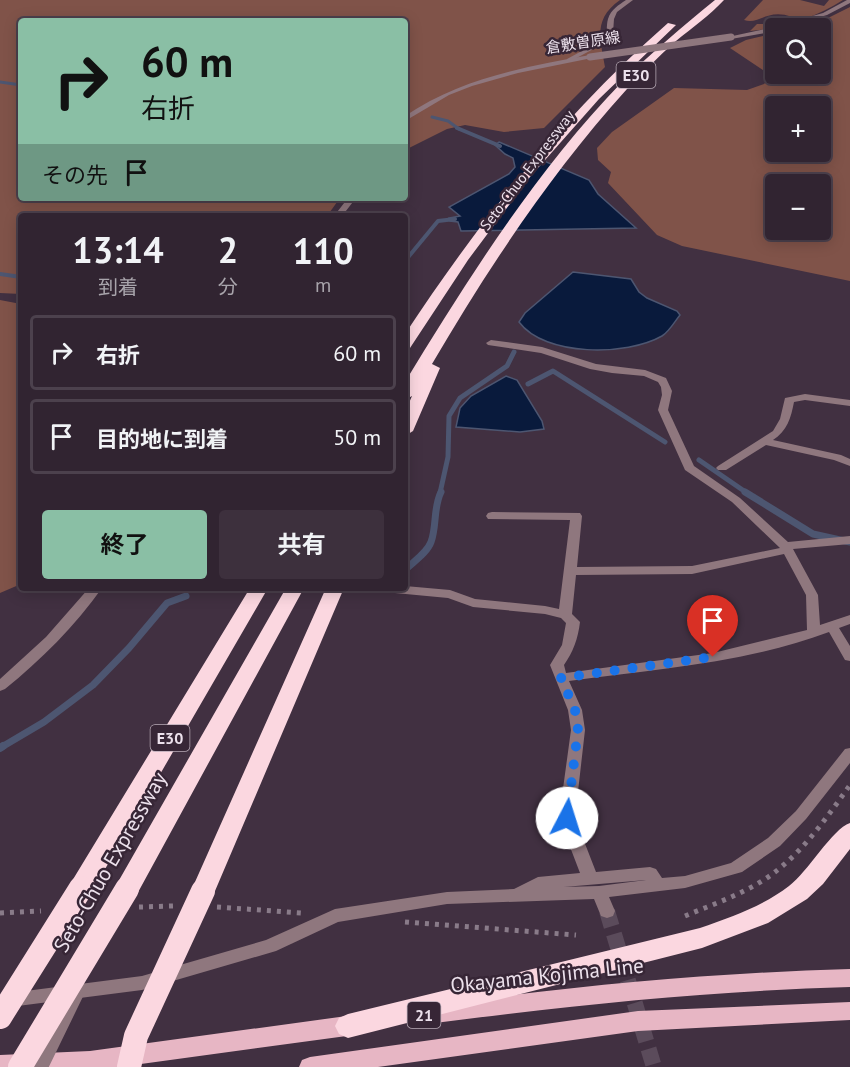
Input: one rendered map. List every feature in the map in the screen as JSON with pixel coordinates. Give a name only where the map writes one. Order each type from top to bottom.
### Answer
[{"type":"highway","name":"Seto-Chuo Expressway","points":[[408,390],[492,254],[561,158],[611,99],[668,42],[720,0]]},
{"type":"highway","name":"Seto-Chuo Expressway","points":[[408,341],[498,210],[545,151],[606,84],[677,20]]},
{"type":"highway","points":[[408,424],[460,303]]},
{"type":"highway","name":"Seto-Chuo Expressway","points":[[0,1017],[81,888],[257,591]]},
{"type":"highway","name":"Seto-Chuo Expressway","points":[[20,1067],[128,898],[293,591]]},
{"type":"highway","points":[[129,1067],[136,1036],[207,899],[334,591]]},
{"type":"highway","points":[[348,1026],[702,938],[743,923],[776,907],[808,884],[850,832]]},
{"type":"highway","points":[[0,1000],[27,973]]},
{"type":"main road","name":"Okayama Kojima Line","points":[[0,1065],[90,1061],[535,1000],[700,984],[850,978]]},
{"type":"main road","name":"21","points":[[310,1067],[555,1030],[638,1021],[850,1011]]},
{"type":"street","points":[[569,60],[606,40],[615,11],[630,0]]},
{"type":"street","name":"倉敷曽原線","points":[[812,18],[850,1]]},
{"type":"street","name":"倉敷曽原線","points":[[408,117],[422,107],[461,88],[516,72],[569,60],[765,31]]},
{"type":"street","points":[[340,213],[350,201]]},
{"type":"street","points":[[491,343],[542,350],[581,364],[642,372],[662,381],[667,397],[663,410],[689,468],[736,500],[786,548],[812,595],[814,633]]},
{"type":"street","points":[[722,468],[777,433],[781,428],[789,400],[805,397],[850,403]]},
{"type":"street","points":[[762,441],[837,457],[850,463]]},
{"type":"street","points":[[492,516],[576,516],[565,615]]},
{"type":"street","points":[[569,571],[692,570],[786,548],[850,540]]},
{"type":"street","points":[[408,590],[450,594],[473,603],[545,610],[565,615],[573,621],[573,630],[566,653],[557,665],[575,710],[578,730],[567,818],[607,911]]},
{"type":"street","points":[[0,686],[32,661],[68,625],[94,591]]},
{"type":"street","points":[[561,678],[713,657],[814,633],[850,619]]},
{"type":"street","points":[[832,626],[850,657]]},
{"type":"street","points":[[0,1000],[142,983],[270,946],[335,916],[447,898],[517,895],[595,885],[650,873],[658,885],[685,882],[736,868],[774,842],[801,815],[850,753]]},
{"type":"lane","points":[[41,1067],[128,898]]},
{"type":"path","points":[[128,898],[176,906]]},
{"type":"path","points":[[207,899],[335,916]]},
{"type":"path","points":[[0,913],[47,911]]},
{"type":"path","points":[[393,921],[576,934]]},
{"type":"shaded area","points":[[0,0],[620,0],[611,7],[600,30],[605,67],[544,128],[504,132],[465,125],[447,129],[408,148],[408,18],[18,18],[18,201],[338,201],[329,213],[18,213],[18,294],[0,293]]},
{"type":"shaded area","points":[[763,0],[800,0],[824,6],[829,0],[843,0],[807,18],[789,18],[792,17],[776,14],[750,21],[744,20]]},
{"type":"shaded area","points":[[850,7],[850,281],[682,246],[657,235],[608,183],[611,172],[598,160],[597,148],[612,132],[674,88],[747,90],[765,83],[831,84],[831,18],[827,18]]},
{"type":"shaded area","points":[[757,24],[765,24],[765,29],[750,31]]},
{"type":"shaded area","points":[[765,35],[765,71],[730,48],[746,40]]},
{"type":"shaded area","points":[[0,300],[18,303],[18,585],[0,593]]},
{"type":"water","points":[[499,142],[589,180],[598,194],[636,228],[461,231],[458,222],[450,221],[449,218],[460,216],[449,207],[509,174],[515,167],[513,158],[495,145]]},
{"type":"water","points":[[573,272],[631,279],[639,292],[647,298],[677,311],[680,315],[662,336],[647,343],[629,347],[587,350],[547,342],[531,333],[519,322],[525,313]]},
{"type":"water","points":[[506,376],[517,380],[542,421],[544,429],[520,432],[456,427],[460,408],[471,396]]},
{"type":"waterway","points":[[0,82],[18,85]]},
{"type":"waterway","points":[[432,117],[448,121],[458,129]]},
{"type":"waterway","points":[[458,129],[500,146]]},
{"type":"waterway","points":[[408,257],[438,221],[455,219]]},
{"type":"waterway","points":[[0,274],[18,277]]},
{"type":"waterway","points":[[440,493],[448,457],[449,416],[460,398],[507,366],[514,352]]},
{"type":"waterway","points":[[528,384],[553,371],[665,442]]},
{"type":"waterway","points":[[699,460],[747,493]]},
{"type":"waterway","points":[[408,567],[423,554],[431,542],[441,492]]},
{"type":"waterway","points":[[745,492],[813,534],[850,542]]},
{"type":"waterway","points":[[3,746],[0,748],[44,722],[93,685],[129,648],[167,603],[186,596]]},
{"type":"tunnel","points":[[607,911],[654,1067]]},
{"type":"route","points":[[567,818],[572,763],[578,730],[575,710],[561,678],[713,657]]}]
